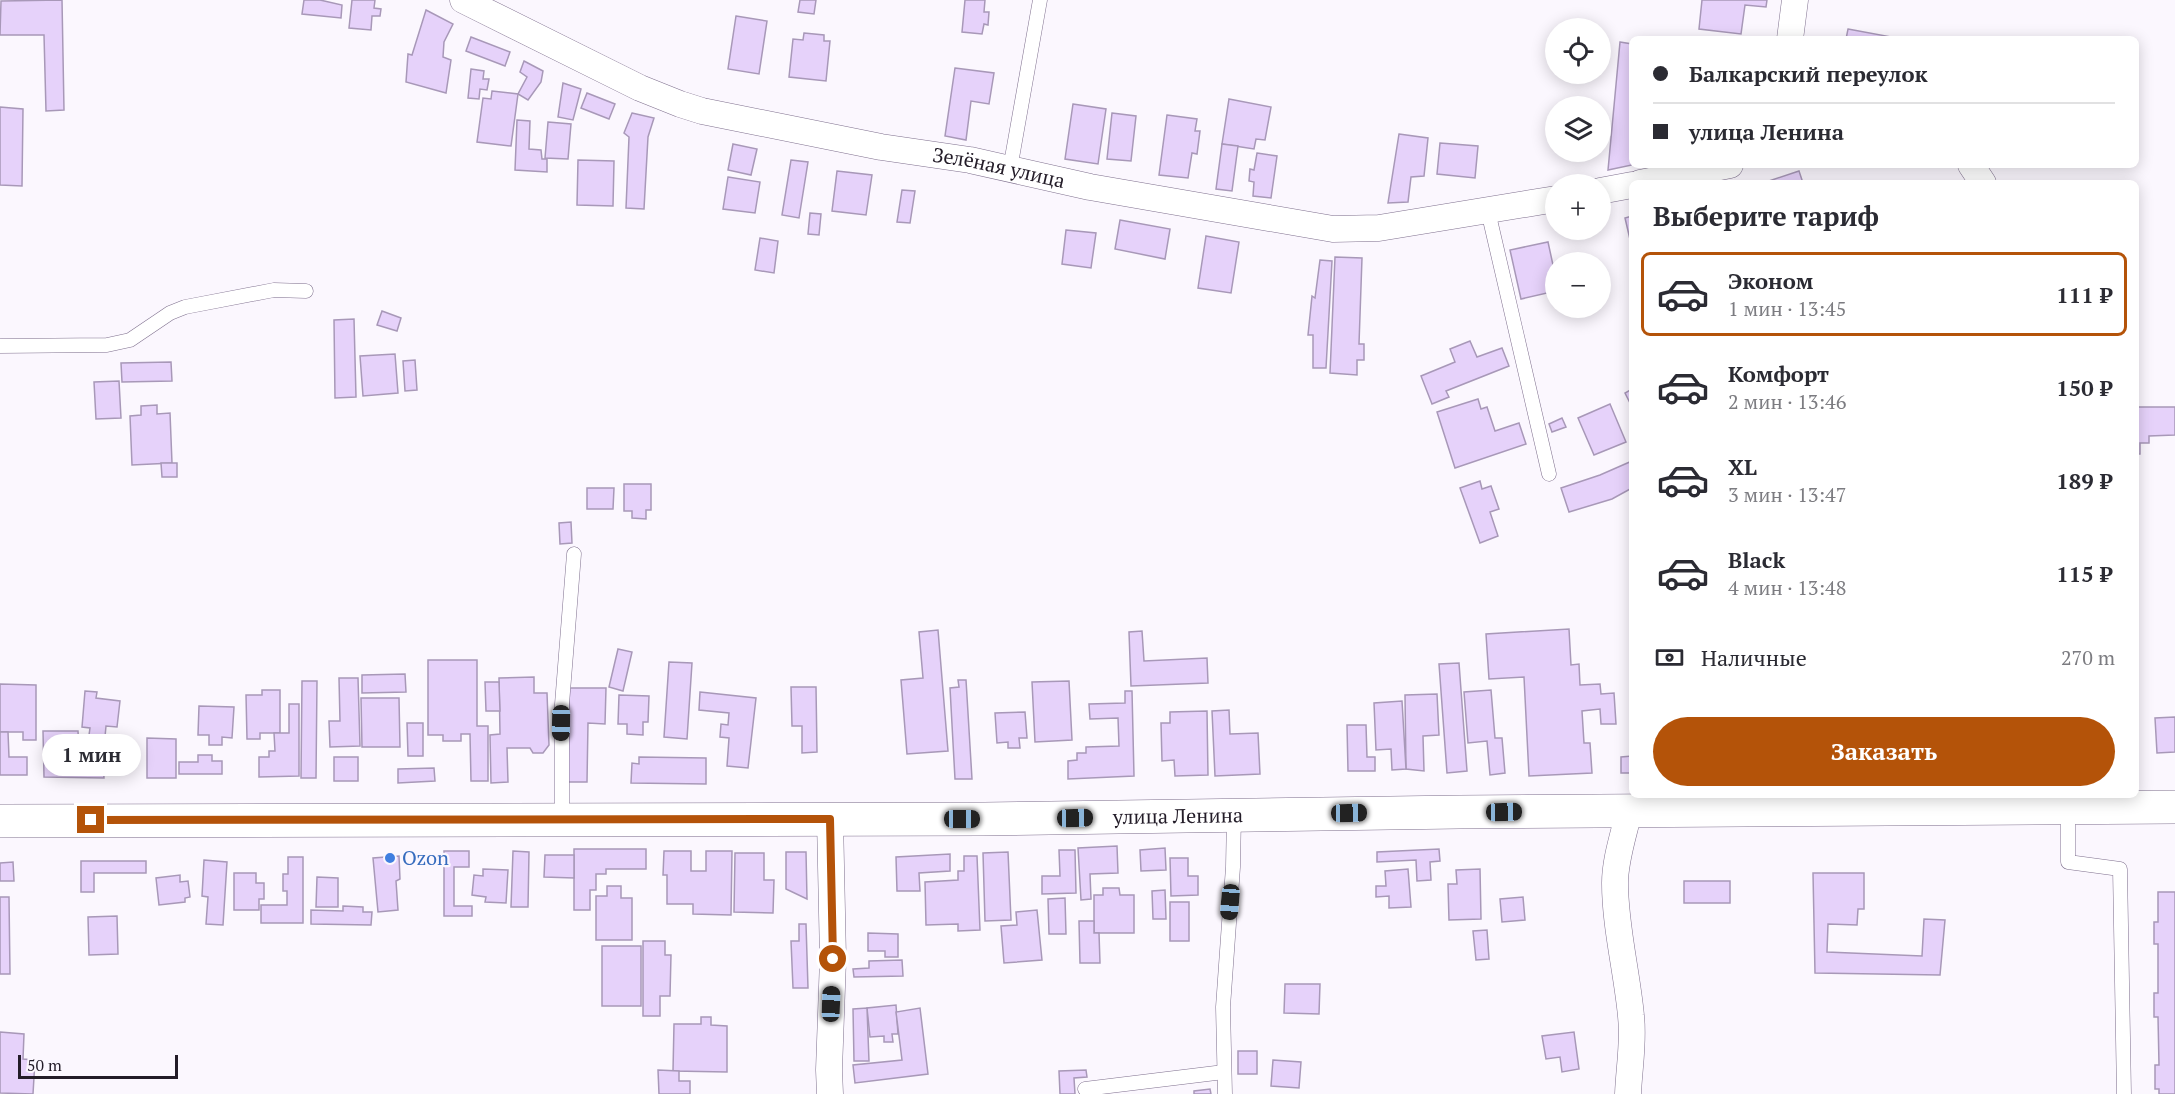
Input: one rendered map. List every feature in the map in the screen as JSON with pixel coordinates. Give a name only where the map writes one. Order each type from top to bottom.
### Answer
[{"type":"street","name":"Зелёная улица","points":[[463,0],[640,88],[702,111],[881,147],[970,160],[1090,188],[1332,229],[1379,228],[1545,202]]},
{"type":"street","points":[[1790,36],[1795,0]]},
{"type":"street","points":[[1655,180],[1716,168]]},
{"type":"street","points":[[1611,189],[1629,185]]},
{"type":"street","name":"улица Ленина","points":[[0,821],[984,819],[2054,803],[2175,807]]},
{"type":"street","points":[[1628,1094],[1632,1040],[1631,1016],[1618,926],[1615,882],[1616,863],[1629,811]]},
{"type":"street","points":[[830,819],[833,959],[830,1094]]},
{"type":"lane","points":[[1010,169],[1040,0]]},
{"type":"lane","points":[[1488,211],[1549,474]]},
{"type":"lane","points":[[0,346],[107,345],[130,340],[170,312],[185,307],[274,290],[306,291]]},
{"type":"lane","points":[[562,820],[562,704],[574,554]]},
{"type":"lane","points":[[2054,803],[2068,862],[2120,869],[2124,1094]]},
{"type":"lane","points":[[1225,1094],[1223,1007],[1233,867],[1234,815]]},
{"type":"lane","points":[[1085,1089],[1224,1071]]},
{"type":"building","points":[[62,0],[64,110],[46,111],[44,35],[0,35],[1,1]]},
{"type":"building","points":[[304,0],[320,0],[342,5],[341,18],[302,14]]},
{"type":"building","points":[[352,0],[375,0],[374,8],[381,9],[380,16],[372,16],[371,30],[349,28]]},
{"type":"building","points":[[800,0],[816,0],[814,14],[798,12]]},
{"type":"building","points":[[965,0],[985,0],[984,12],[989,12],[988,25],[984,24],[982,34],[962,32]]},
{"type":"building","points":[[1702,0],[1767,0],[1766,7],[1745,5],[1741,34],[1699,29]]},
{"type":"building","points":[[426,10],[453,24],[444,42],[443,57],[451,60],[446,93],[406,82],[408,54],[412,55]]},
{"type":"building","points":[[736,16],[767,21],[759,74],[728,69]]},
{"type":"building","points":[[1848,29],[1886,36],[1847,36]]},
{"type":"building","points":[[804,33],[824,35],[824,41],[830,41],[826,81],[789,77],[793,39],[803,40]]},
{"type":"building","points":[[471,37],[510,52],[505,66],[466,51]]},
{"type":"building","points":[[1620,42],[1629,44],[1629,166],[1608,170],[1609,162],[1611,162]]},
{"type":"building","points":[[524,61],[543,71],[541,82],[528,100],[518,94],[527,77],[520,72]]},
{"type":"building","points":[[955,68],[994,73],[989,104],[971,101],[966,140],[945,136]]},
{"type":"building","points":[[471,69],[484,71],[483,79],[489,79],[487,90],[480,89],[479,99],[468,98]]},
{"type":"building","points":[[563,83],[581,89],[573,120],[558,117]]},
{"type":"building","points":[[492,91],[518,94],[511,146],[477,142],[483,98],[491,99]]},
{"type":"building","points":[[587,93],[615,104],[609,119],[581,108]]},
{"type":"building","points":[[1229,99],[1271,107],[1265,140],[1256,139],[1254,149],[1222,144]]},
{"type":"building","points":[[1073,104],[1106,109],[1098,164],[1065,159]]},
{"type":"building","points":[[0,107],[23,109],[22,186],[0,185]]},
{"type":"building","points":[[632,113],[654,118],[648,137],[644,209],[626,208],[629,137],[624,133]]},
{"type":"building","points":[[1112,113],[1136,116],[1131,161],[1107,159]]},
{"type":"building","points":[[1167,115],[1197,119],[1195,131],[1200,131],[1197,154],[1192,153],[1188,178],[1159,175]]},
{"type":"building","points":[[517,120],[530,121],[529,149],[541,150],[542,159],[547,159],[547,172],[515,170]]},
{"type":"building","points":[[548,122],[571,124],[568,159],[545,158]]},
{"type":"building","points":[[1399,134],[1428,138],[1424,176],[1411,177],[1408,202],[1388,203]]},
{"type":"building","points":[[1440,143],[1478,146],[1475,178],[1437,174]]},
{"type":"building","points":[[733,144],[757,149],[751,175],[728,170]]},
{"type":"building","points":[[1222,144],[1238,146],[1232,191],[1216,189]]},
{"type":"building","points":[[1257,153],[1277,156],[1271,198],[1253,196],[1254,182],[1249,181],[1250,169],[1254,170]]},
{"type":"building","points":[[578,160],[614,161],[613,206],[577,205]]},
{"type":"building","points":[[791,160],[808,162],[799,218],[782,215]]},
{"type":"building","points":[[837,171],[872,175],[866,215],[832,211]]},
{"type":"building","points":[[1799,171],[1802,180],[1772,180]]},
{"type":"building","points":[[728,177],[760,182],[755,213],[723,209]]},
{"type":"building","points":[[902,190],[915,191],[910,223],[897,222]]},
{"type":"building","points":[[810,213],[821,214],[819,235],[808,234]]},
{"type":"building","points":[[1629,217],[1629,235],[1625,218]]},
{"type":"building","points":[[1120,220],[1170,229],[1165,259],[1115,249]]},
{"type":"building","points":[[1066,230],[1096,233],[1091,268],[1062,264]]},
{"type":"building","points":[[1206,236],[1239,242],[1231,293],[1198,288]]},
{"type":"building","points":[[760,238],[778,241],[774,273],[755,270]]},
{"type":"building","points":[[1548,242],[1550,252],[1545,252],[1545,294],[1521,299],[1510,250]]},
{"type":"building","points":[[1335,257],[1362,258],[1359,344],[1364,344],[1364,360],[1357,360],[1357,375],[1330,373]]},
{"type":"building","points":[[1320,260],[1332,261],[1326,368],[1313,368],[1313,335],[1308,335],[1312,296],[1315,298]]},
{"type":"building","points":[[382,311],[401,318],[397,331],[377,325]]},
{"type":"building","points":[[354,319],[356,397],[335,398],[334,320]]},
{"type":"building","points":[[1470,341],[1477,357],[1502,348],[1509,366],[1446,391],[1449,397],[1432,404],[1421,376],[1455,362],[1450,349]]},
{"type":"building","points":[[395,354],[398,393],[363,396],[360,356]]},
{"type":"building","points":[[415,360],[417,390],[405,391],[403,361]]},
{"type":"building","points":[[171,362],[172,381],[122,382],[121,363]]},
{"type":"building","points":[[119,381],[121,418],[96,419],[94,382]]},
{"type":"building","points":[[1478,399],[1481,409],[1487,407],[1495,431],[1519,423],[1526,444],[1455,468],[1437,412]]},
{"type":"building","points":[[1610,404],[1626,442],[1594,455],[1578,418]]},
{"type":"building","points":[[157,405],[157,414],[170,413],[172,463],[132,465],[130,416],[141,415],[141,406]]},
{"type":"building","points":[[2139,407],[2175,407],[2175,435],[2149,436],[2149,443],[2140,443],[2140,454]]},
{"type":"building","points":[[1562,418],[1566,427],[1552,432],[1549,424]]},
{"type":"building","points":[[1629,462],[1629,490],[1612,499],[1569,512],[1561,488]]},
{"type":"building","points":[[161,463],[177,463],[177,477],[162,477]]},
{"type":"building","points":[[1480,481],[1482,489],[1491,486],[1499,509],[1490,512],[1498,536],[1480,543],[1460,488]]},
{"type":"building","points":[[624,484],[651,484],[651,510],[646,510],[646,519],[632,518],[632,511],[624,511]]},
{"type":"building","points":[[587,488],[614,488],[613,509],[587,509]]},
{"type":"building","points":[[571,522],[572,543],[560,544],[559,523]]},
{"type":"building","points":[[1569,629],[1571,665],[1579,664],[1580,685],[1600,684],[1601,694],[1614,693],[1616,724],[1601,724],[1600,709],[1582,711],[1584,743],[1590,743],[1592,773],[1529,776],[1524,677],[1489,679],[1486,634]]},
{"type":"building","points":[[938,630],[948,751],[907,754],[901,680],[923,678],[919,632]]},
{"type":"building","points":[[1142,631],[1144,661],[1207,658],[1208,683],[1131,686],[1129,632]]},
{"type":"building","points":[[618,649],[632,652],[623,691],[609,687]]},
{"type":"building","points":[[428,660],[477,660],[477,726],[488,726],[488,781],[471,781],[470,734],[461,734],[461,741],[443,741],[443,735],[428,735]]},
{"type":"building","points":[[669,662],[692,663],[687,739],[664,737]]},
{"type":"building","points":[[1459,663],[1467,771],[1447,773],[1439,664]]},
{"type":"building","points":[[405,674],[406,692],[362,693],[362,675]]},
{"type":"building","points":[[534,677],[534,693],[547,693],[549,745],[543,753],[533,753],[530,748],[507,748],[508,782],[491,783],[490,735],[500,734],[499,678]]},
{"type":"building","points":[[339,678],[358,678],[360,746],[330,747],[329,721],[340,721]]},
{"type":"building","points":[[958,680],[966,680],[972,779],[955,779],[950,688],[959,687]]},
{"type":"building","points":[[302,681],[317,681],[316,778],[301,778]]},
{"type":"building","points":[[1069,681],[1072,740],[1035,742],[1032,682]]},
{"type":"building","points":[[485,682],[499,682],[500,711],[486,711]]},
{"type":"building","points":[[0,684],[36,685],[36,740],[23,740],[23,732],[0,732]]},
{"type":"building","points":[[791,687],[816,687],[817,752],[802,753],[802,726],[792,726]]},
{"type":"building","points":[[569,688],[606,688],[605,724],[588,723],[587,782],[568,782]]},
{"type":"building","points":[[262,690],[280,690],[280,733],[260,733],[260,739],[247,739],[246,695],[262,695]]},
{"type":"building","points":[[1491,690],[1495,738],[1502,738],[1505,773],[1490,775],[1487,741],[1468,743],[1464,692]]},
{"type":"building","points":[[85,691],[97,692],[96,698],[120,701],[117,727],[106,726],[105,737],[89,735],[90,728],[82,727]]},
{"type":"building","points":[[1125,691],[1132,691],[1134,776],[1068,779],[1068,761],[1077,760],[1077,753],[1086,753],[1086,747],[1119,746],[1118,718],[1090,719],[1089,704],[1125,703]]},
{"type":"building","points":[[700,692],[756,698],[748,768],[727,766],[729,738],[720,737],[721,724],[728,725],[729,713],[699,710]]},
{"type":"building","points":[[1437,694],[1439,735],[1423,736],[1424,771],[1406,769],[1405,695]]},
{"type":"building","points":[[619,695],[649,696],[648,722],[643,722],[643,735],[627,734],[627,724],[618,724]]},
{"type":"building","points":[[361,698],[399,698],[400,747],[362,747]]},
{"type":"building","points":[[1402,701],[1406,769],[1392,770],[1391,749],[1376,750],[1374,703]]},
{"type":"building","points":[[289,704],[299,704],[299,776],[259,777],[259,757],[269,757],[269,751],[275,751],[274,733],[289,733]]},
{"type":"building","points":[[199,706],[234,707],[232,738],[222,737],[222,745],[209,745],[209,735],[198,735]]},
{"type":"building","points":[[1229,710],[1230,734],[1258,733],[1260,774],[1215,776],[1212,711]]},
{"type":"building","points":[[1207,711],[1208,775],[1175,776],[1174,760],[1162,761],[1161,723],[1170,723],[1170,712]]},
{"type":"building","points":[[1025,712],[1027,738],[1019,738],[1020,748],[1008,748],[1008,742],[997,743],[995,713]]},
{"type":"building","points":[[2175,717],[2175,752],[2157,753],[2155,718]]},
{"type":"building","points":[[407,723],[423,723],[423,756],[408,756]]},
{"type":"building","points":[[1347,725],[1366,725],[1367,757],[1375,757],[1375,771],[1348,771]]},
{"type":"building","points":[[43,731],[78,731],[79,751],[85,750],[85,756],[103,756],[104,778],[44,777]]},
{"type":"building","points":[[0,732],[8,732],[9,757],[27,757],[27,775],[0,775]]},
{"type":"building","points":[[147,738],[176,739],[176,778],[147,778]]},
{"type":"building","points":[[198,755],[212,755],[212,761],[222,761],[222,774],[179,774],[179,762],[198,762]]},
{"type":"building","points":[[1629,756],[1629,773],[1621,773],[1621,757]]},
{"type":"building","points":[[334,757],[358,757],[358,781],[334,781]]},
{"type":"building","points":[[639,757],[706,758],[706,784],[631,783],[632,763],[639,764]]},
{"type":"building","points":[[434,768],[435,781],[398,783],[398,769]]},
{"type":"building","points":[[1117,846],[1118,873],[1090,874],[1091,899],[1081,900],[1078,848]]},
{"type":"building","points":[[1165,848],[1166,870],[1141,871],[1140,850]]},
{"type":"building","points":[[574,849],[646,849],[646,869],[606,869],[606,874],[596,874],[596,890],[590,890],[590,910],[574,910]]},
{"type":"building","points":[[1439,849],[1440,861],[1430,862],[1431,880],[1417,881],[1416,860],[1377,862],[1377,852]]},
{"type":"building","points":[[1059,850],[1075,850],[1076,893],[1042,894],[1042,876],[1060,876]]},
{"type":"building","points":[[444,851],[469,851],[469,867],[454,867],[454,906],[472,906],[472,916],[444,916]]},
{"type":"building","points":[[513,851],[529,852],[528,907],[511,907]]},
{"type":"building","points":[[664,851],[691,851],[691,871],[706,871],[706,851],[732,851],[731,915],[693,914],[693,904],[667,904],[667,875],[663,875]]},
{"type":"building","points":[[786,852],[806,852],[807,899],[786,889]]},
{"type":"building","points":[[1008,852],[1011,920],[985,921],[983,853]]},
{"type":"building","points":[[735,853],[764,853],[764,880],[774,880],[773,913],[734,912]]},
{"type":"building","points":[[950,854],[950,871],[919,873],[920,891],[897,891],[896,857]]},
{"type":"building","points":[[545,855],[574,855],[574,878],[544,877]]},
{"type":"building","points":[[399,856],[400,879],[396,881],[398,910],[378,912],[373,858]]},
{"type":"building","points":[[964,856],[977,856],[980,930],[958,931],[958,924],[926,925],[925,882],[958,880],[958,871],[964,871]]},
{"type":"building","points":[[288,857],[303,857],[303,923],[261,923],[261,905],[287,905],[287,891],[283,891],[283,874],[288,874]]},
{"type":"building","points":[[1170,858],[1188,858],[1188,876],[1198,876],[1198,895],[1171,896]]},
{"type":"building","points":[[204,860],[227,862],[223,925],[206,924],[208,897],[202,896]]},
{"type":"building","points":[[81,861],[146,861],[146,873],[94,873],[94,892],[81,892]]},
{"type":"building","points":[[13,862],[14,881],[0,881],[0,863]]},
{"type":"building","points":[[483,869],[508,870],[506,903],[485,902],[486,897],[472,895],[474,875],[483,876]]},
{"type":"building","points":[[1408,869],[1411,907],[1389,908],[1389,896],[1376,897],[1376,886],[1386,886],[1385,871]]},
{"type":"building","points":[[1480,869],[1481,919],[1449,920],[1448,884],[1457,884],[1456,870]]},
{"type":"building","points":[[234,873],[256,873],[256,883],[264,883],[264,899],[259,899],[259,910],[234,910]]},
{"type":"building","points":[[1813,873],[1864,873],[1864,909],[1858,909],[1857,925],[1828,924],[1827,952],[1922,956],[1924,919],[1945,920],[1940,975],[1815,973]]},
{"type":"building","points":[[180,875],[180,882],[188,881],[190,897],[185,898],[185,902],[159,905],[156,878]]},
{"type":"building","points":[[317,877],[338,878],[338,907],[316,907]]},
{"type":"building","points":[[1684,881],[1730,881],[1730,903],[1684,903]]},
{"type":"building","points":[[607,886],[621,886],[621,898],[632,898],[632,940],[596,940],[596,896],[607,896]]},
{"type":"building","points":[[1103,888],[1119,888],[1120,895],[1134,895],[1134,933],[1094,933],[1094,895],[1103,895]]},
{"type":"building","points":[[1165,890],[1166,919],[1153,919],[1152,891]]},
{"type":"building","points":[[2158,892],[2175,892],[2175,1094],[2159,1094],[2159,1089],[2155,1089],[2155,1065],[2159,1065],[2158,1017],[2154,1017],[2154,993],[2158,993],[2158,944],[2154,944],[2154,922],[2158,922]]},
{"type":"building","points":[[0,897],[9,897],[10,974],[0,974]]},
{"type":"building","points":[[1523,897],[1525,920],[1502,922],[1500,899]]},
{"type":"building","points":[[1065,898],[1066,934],[1049,934],[1048,899]]},
{"type":"building","points":[[1170,902],[1189,902],[1189,941],[1170,941]]},
{"type":"building","points":[[343,906],[363,907],[363,912],[372,912],[371,925],[311,924],[311,910],[343,911]]},
{"type":"building","points":[[1037,910],[1042,960],[1004,963],[1001,926],[1017,925],[1016,912]]},
{"type":"building","points":[[117,916],[118,954],[89,955],[88,917]]},
{"type":"building","points":[[1079,921],[1094,921],[1094,933],[1099,933],[1100,963],[1080,963]]},
{"type":"building","points":[[799,924],[806,924],[808,988],[793,988],[791,941],[799,941]]},
{"type":"building","points":[[1487,930],[1489,959],[1476,960],[1473,931]]},
{"type":"building","points":[[868,933],[898,934],[898,957],[885,957],[885,951],[868,951]]},
{"type":"building","points":[[643,941],[665,941],[665,955],[671,955],[670,996],[660,996],[660,1016],[643,1016]]},
{"type":"building","points":[[602,946],[641,946],[641,1006],[602,1006]]},
{"type":"building","points":[[902,960],[903,976],[854,977],[853,969],[869,968],[869,961]]},
{"type":"building","points":[[1285,984],[1320,984],[1319,1014],[1284,1013]]},
{"type":"building","points":[[896,1005],[898,1034],[892,1034],[893,1042],[884,1042],[884,1036],[870,1037],[867,1008]]},
{"type":"building","points":[[867,1008],[869,1061],[854,1061],[853,1009]]},
{"type":"building","points":[[920,1008],[928,1074],[855,1083],[853,1065],[902,1060],[896,1012]]},
{"type":"building","points":[[701,1017],[711,1017],[711,1025],[727,1026],[727,1072],[673,1071],[674,1024],[701,1024]]},
{"type":"building","points":[[0,1032],[24,1034],[23,1059],[35,1060],[33,1094],[0,1093]]},
{"type":"building","points":[[1574,1032],[1579,1069],[1562,1072],[1560,1057],[1546,1059],[1542,1036]]},
{"type":"building","points":[[1238,1051],[1257,1051],[1257,1074],[1238,1074]]},
{"type":"building","points":[[1273,1060],[1301,1062],[1299,1088],[1271,1086]]},
{"type":"building","points":[[658,1070],[679,1071],[679,1081],[690,1081],[690,1094],[659,1094]]},
{"type":"building","points":[[1086,1070],[1087,1077],[1074,1078],[1075,1094],[1060,1094],[1059,1071]]},
{"type":"building","points":[[1210,1089],[1211,1094],[1194,1094],[1194,1091]]},
{"type":"place","name":"Ozon","points":[[390,858]]},
{"type":"route","points":[[91,820],[830,819],[833,959]]}]
